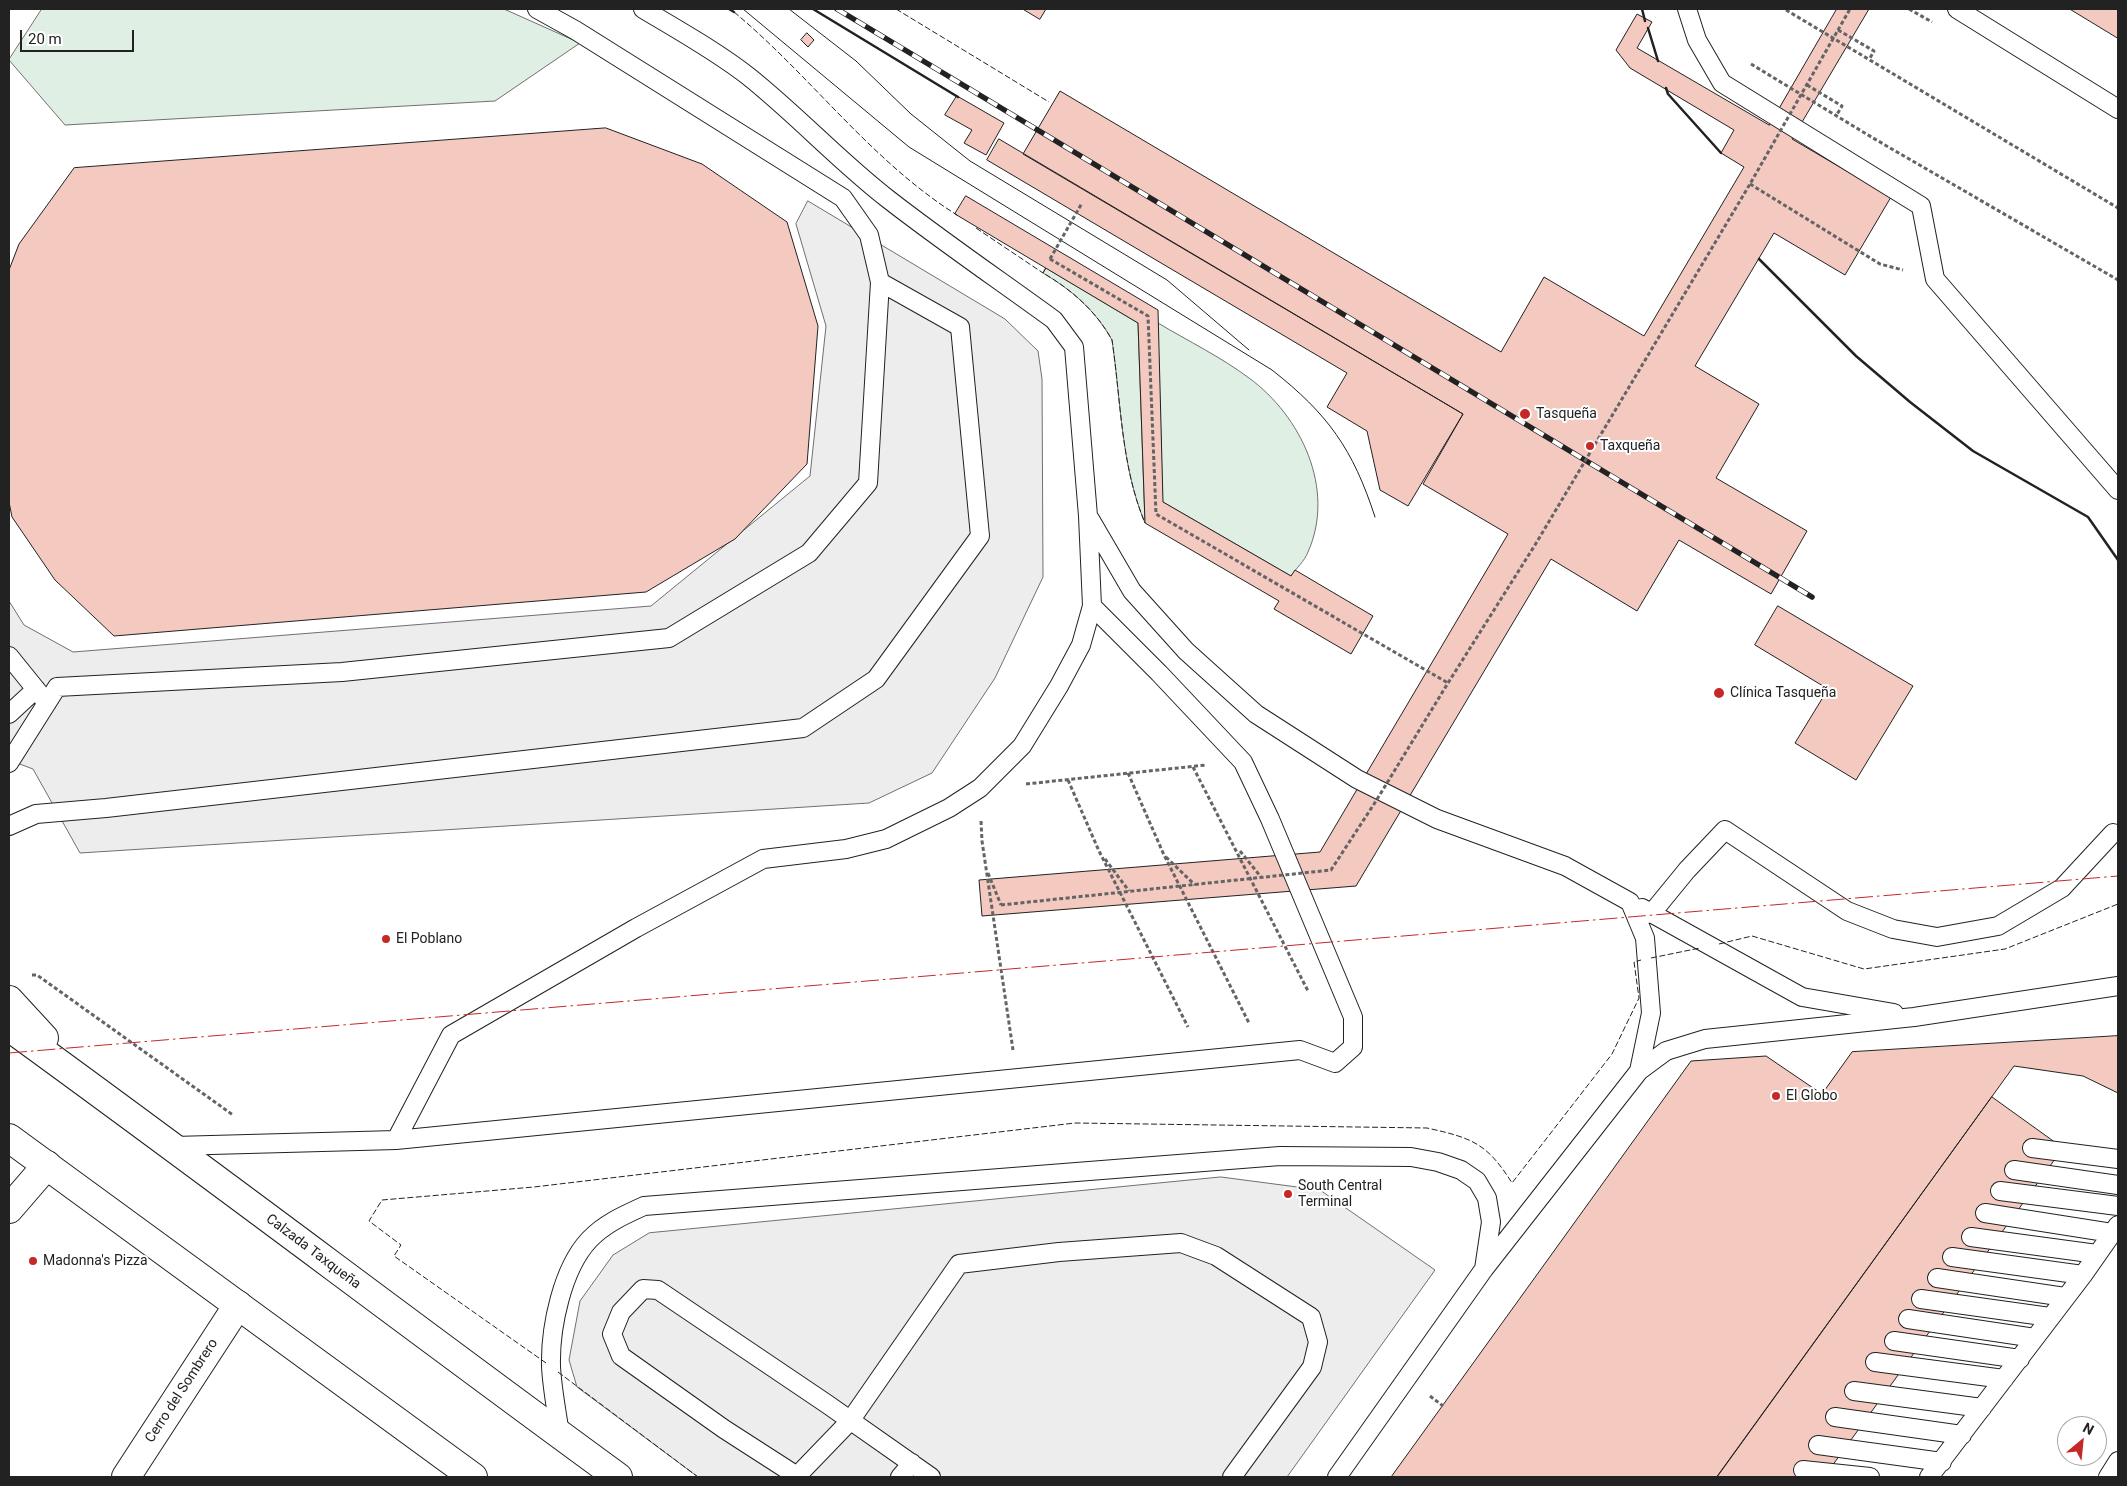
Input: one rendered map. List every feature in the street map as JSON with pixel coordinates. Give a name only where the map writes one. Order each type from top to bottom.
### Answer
[{"type":"main road","points":[[9,1000],[86,1083]]},
{"type":"main road","name":"Calzada Taxqueña","points":[[9,1027],[174,1146],[347,1278],[618,1477]]},
{"type":"main road","points":[[9,1138],[473,1477]]},
{"type":"main road","points":[[9,1177],[47,1165]]},
{"type":"main road","points":[[9,1209],[47,1165]]},
{"type":"main road","name":"Cerro del Sombrero","points":[[126,1477],[238,1305]]},
{"type":"lane","points":[[9,763],[57,687],[342,672],[669,638],[809,553],[868,482],[880,282],[869,234],[843,198],[575,30],[537,9]]},
{"type":"lane","points":[[396,1140],[451,1035],[636,928],[763,859],[846,849],[886,839],[949,808],[980,788],[1022,746],[1060,686],[1081,645],[1092,606],[1088,516],[1074,347],[1054,320],[888,199],[747,76],[643,9]]},
{"type":"lane","points":[[1687,9],[1697,40],[1722,83],[1921,206],[1935,279],[2118,490]]},
{"type":"lane","points":[[1956,9],[2118,109]]},
{"type":"lane","points":[[9,826],[36,814],[106,808],[804,728],[876,678],[980,536],[960,327],[880,282]]},
{"type":"lane","points":[[1088,516],[1132,591],[1186,652],[1256,714],[1357,779],[1437,819],[1564,866],[1802,997],[1914,1017]]},
{"type":"lane","points":[[174,1146],[396,1140],[1300,1050],[1335,1063],[1353,1047],[1352,1017],[1270,819],[1243,762],[1159,673],[1092,606]]},
{"type":"lane","points":[[9,656],[47,703]]},
{"type":"lane","points":[[9,714],[36,689]]},
{"type":"lane","points":[[1651,914],[1687,870],[1725,830],[1847,911],[1893,929],[1937,937],[1998,926],[2062,888],[2114,833]]},
{"type":"lane","points":[[1630,902],[1645,938],[1651,1013],[1639,1070]]},
{"type":"lane","points":[[1337,1477],[1484,1269],[1639,1070],[1666,1051],[1705,1040],[1914,1017],[2118,986]]},
{"type":"lane","points":[[2032,1148],[2118,1158]]},
{"type":"lane","points":[[560,1435],[551,1367],[552,1347],[561,1292],[570,1266],[588,1240],[614,1220],[644,1206],[1280,1156],[1412,1157],[1438,1162],[1461,1170],[1477,1181],[1487,1198],[1491,1222],[1484,1269]]},
{"type":"lane","points":[[2014,1170],[2118,1185]]},
{"type":"lane","points":[[2000,1191],[2118,1206]]},
{"type":"lane","points":[[1929,1477],[2083,1275],[2115,1229],[1985,1213]]},
{"type":"lane","points":[[1971,1237],[2097,1254]]},
{"type":"lane","points":[[931,1477],[850,1421],[819,1398],[658,1290],[643,1289],[621,1312],[612,1334],[621,1356],[724,1430],[797,1476],[850,1421],[959,1264],[1059,1252],[1181,1243],[1216,1256],[1311,1317],[1318,1342],[1312,1367],[1232,1477]]},
{"type":"lane","points":[[1952,1257],[2083,1275]]},
{"type":"lane","points":[[1937,1278],[2066,1297]]},
{"type":"lane","points":[[1921,1299],[2050,1317]]},
{"type":"lane","points":[[1908,1319],[2035,1338]]},
{"type":"lane","points":[[1894,1342],[2020,1359]]},
{"type":"lane","points":[[1874,1362],[2004,1379]]},
{"type":"lane","points":[[1854,1391],[1982,1408]]},
{"type":"lane","points":[[1835,1418],[1962,1435]]},
{"type":"lane","points":[[1818,1444],[1942,1462]]},
{"type":"lane","points":[[2108,1477],[2118,1461]]},
{"type":"lane","points":[[900,1477],[912,1464]]},
{"type":"lane","points":[[1803,1470],[1870,1477]]},
{"type":"path","points":[[986,868],[1000,905],[1331,870],[1535,545],[1750,184],[1850,9]]},
{"type":"path","points":[[1786,10],[2118,208]]},
{"type":"path","points":[[1838,30],[1874,50],[1869,60]]},
{"type":"path","points":[[1751,64],[1836,116],[2118,280]]},
{"type":"path","points":[[1807,86],[1842,106],[1836,116]]},
{"type":"path","points":[[1750,184],[1880,264]]},
{"type":"path","points":[[1082,203],[1050,258],[1148,316],[1156,514],[1448,684]]},
{"type":"path","points":[[1014,1053],[982,841],[980,788],[1243,762]]},
{"type":"path","points":[[1193,767],[1312,998]]},
{"type":"path","points":[[1128,773],[1164,855],[1249,1023]]},
{"type":"path","points":[[1068,780],[1099,851],[1188,1027]]},
{"type":"path","points":[[1234,844],[1262,878]]},
{"type":"path","points":[[1099,851],[1129,891]]},
{"type":"path","points":[[1164,855],[1194,884]]},
{"type":"path","points":[[37,975],[273,1143]]},
{"type":"green space","points":[[42,9],[504,9],[580,43],[495,101],[65,125],[9,60]]},
{"type":"green space","points":[[1046,268],[1138,323],[1145,523],[1137,501],[1126,456],[1112,340],[1099,320],[1082,302],[1043,273]]},
{"type":"green space","points":[[1158,323],[1216,356],[1249,378],[1268,394],[1284,412],[1298,433],[1315,479],[1318,504],[1316,528],[1308,552],[1291,576],[1163,502]]},
{"type":"shaded area","points":[[808,201],[1005,319],[1038,351],[1042,379],[1043,577],[995,678],[932,773],[869,803],[80,853],[33,769],[9,760],[9,601],[24,625],[73,652],[651,606],[810,476],[826,326],[796,224]]},
{"type":"shaded area","points":[[1221,1177],[1320,1190],[1435,1270],[1287,1477],[698,1477],[577,1387],[569,1360],[580,1301],[613,1255],[649,1233]]},
{"type":"building","points":[[1023,9],[1046,9],[1040,19]]},
{"type":"building","name":"Taxqueña","points":[[1837,9],[1869,9],[1792,139],[1891,197],[1845,275],[1774,233],[1695,366],[1759,404],[1716,478],[1807,531],[1771,594],[1679,540],[1637,611],[1551,559],[1356,886],[982,916],[979,880],[1320,852],[1508,534],[1423,484],[1463,414],[1023,154],[1060,91],[1501,352],[1544,277],[1644,336],[1744,167],[1721,153],[1734,130],[1630,68],[1616,50],[1637,14],[1652,22],[1637,48],[1769,125]]},
{"type":"building","points":[[2070,9],[2118,9],[2118,38]]},
{"type":"building","points":[[807,33],[814,40],[808,47],[801,40]]},
{"type":"building","points":[[957,96],[1004,123],[986,155],[964,143],[972,130],[945,115]]},
{"type":"building","points":[[606,128],[702,164],[787,222],[818,326],[807,464],[735,539],[646,592],[114,636],[55,580],[12,517],[9,502],[9,270],[19,244],[74,168]]},
{"type":"building","points":[[999,139],[1463,414],[1408,506],[1380,490],[1367,431],[1327,407],[1347,373],[987,160]]},
{"type":"building","points":[[966,196],[1158,310],[1163,502],[1291,576],[1295,570],[1373,616],[1351,654],[1274,609],[1279,601],[1145,523],[1138,323],[955,214]]},
{"type":"building","points":[[1778,606],[1913,686],[1856,780],[1795,743],[1828,689],[1755,645]]},
{"type":"building","points":[[2118,1036],[2118,1093],[2083,1076],[2014,1066],[1717,1477],[1391,1477],[1691,1061],[1766,1056],[1822,1094],[1852,1052]]},
{"type":"building","points":[[1992,1097],[2063,1148],[1824,1477],[1717,1477]]},
{"type":"tram line","points":[[743,9],[909,147],[1272,370],[1292,386],[1323,418],[1348,452],[1367,493],[1375,517]]},
{"type":"tram line","points":[[789,9],[856,61],[911,114],[970,161],[1167,280],[1249,350]]},
{"type":"railway","points":[[837,9],[1812,597]]},
{"type":"fence","points":[[896,9],[1049,102]]},
{"type":"fence","points":[[734,12],[789,63],[897,170],[957,215]]},
{"type":"fence","points":[[976,228],[1043,273]]},
{"type":"fence","points":[[1046,268],[1043,273],[1082,302],[1099,320],[1112,340],[1126,456],[1137,501],[1145,523]]},
{"type":"fence","points":[[1719,944],[1752,936],[1864,969],[2005,949],[2118,904]]},
{"type":"fence","points":[[1651,958],[1700,948]]},
{"type":"fence","points":[[546,1363],[394,1256],[401,1245],[369,1221],[382,1200],[534,1187],[1075,1123],[1427,1128],[1456,1135],[1477,1144],[1494,1159],[1512,1183],[1612,1054],[1639,998],[1634,962],[1641,960]]},
{"type":"fence","points":[[558,1372],[698,1477]]},
{"type":"wall","points":[[729,9],[734,12]]},
{"type":"wall","points":[[813,9],[958,97]]},
{"type":"wall","points":[[1642,9],[1645,21]]},
{"type":"wall","points":[[1648,28],[1658,61]]},
{"type":"wall","points":[[1666,88],[1668,94],[1721,153]]},
{"type":"wall","points":[[1759,259],[1856,356],[1910,402],[1973,451],[2088,517],[2118,560]]},
{"type":"power","points":[[9,1053],[2118,876]]},
{"type":"place","name":"Tasqueña","points":[[1525,414]]},
{"type":"place","name":"Taxqueña","points":[[1590,446]]},
{"type":"place","name":"Clínica Tasqueña","points":[[1719,693]]},
{"type":"place","name":"El Poblano","points":[[386,939]]},
{"type":"place","name":"El Globo","points":[[1776,1096]]},
{"type":"place","name":"South Central Terminal","points":[[1288,1194]]},
{"type":"place","name":"Madonna's Pizza","points":[[33,1261]]}]
